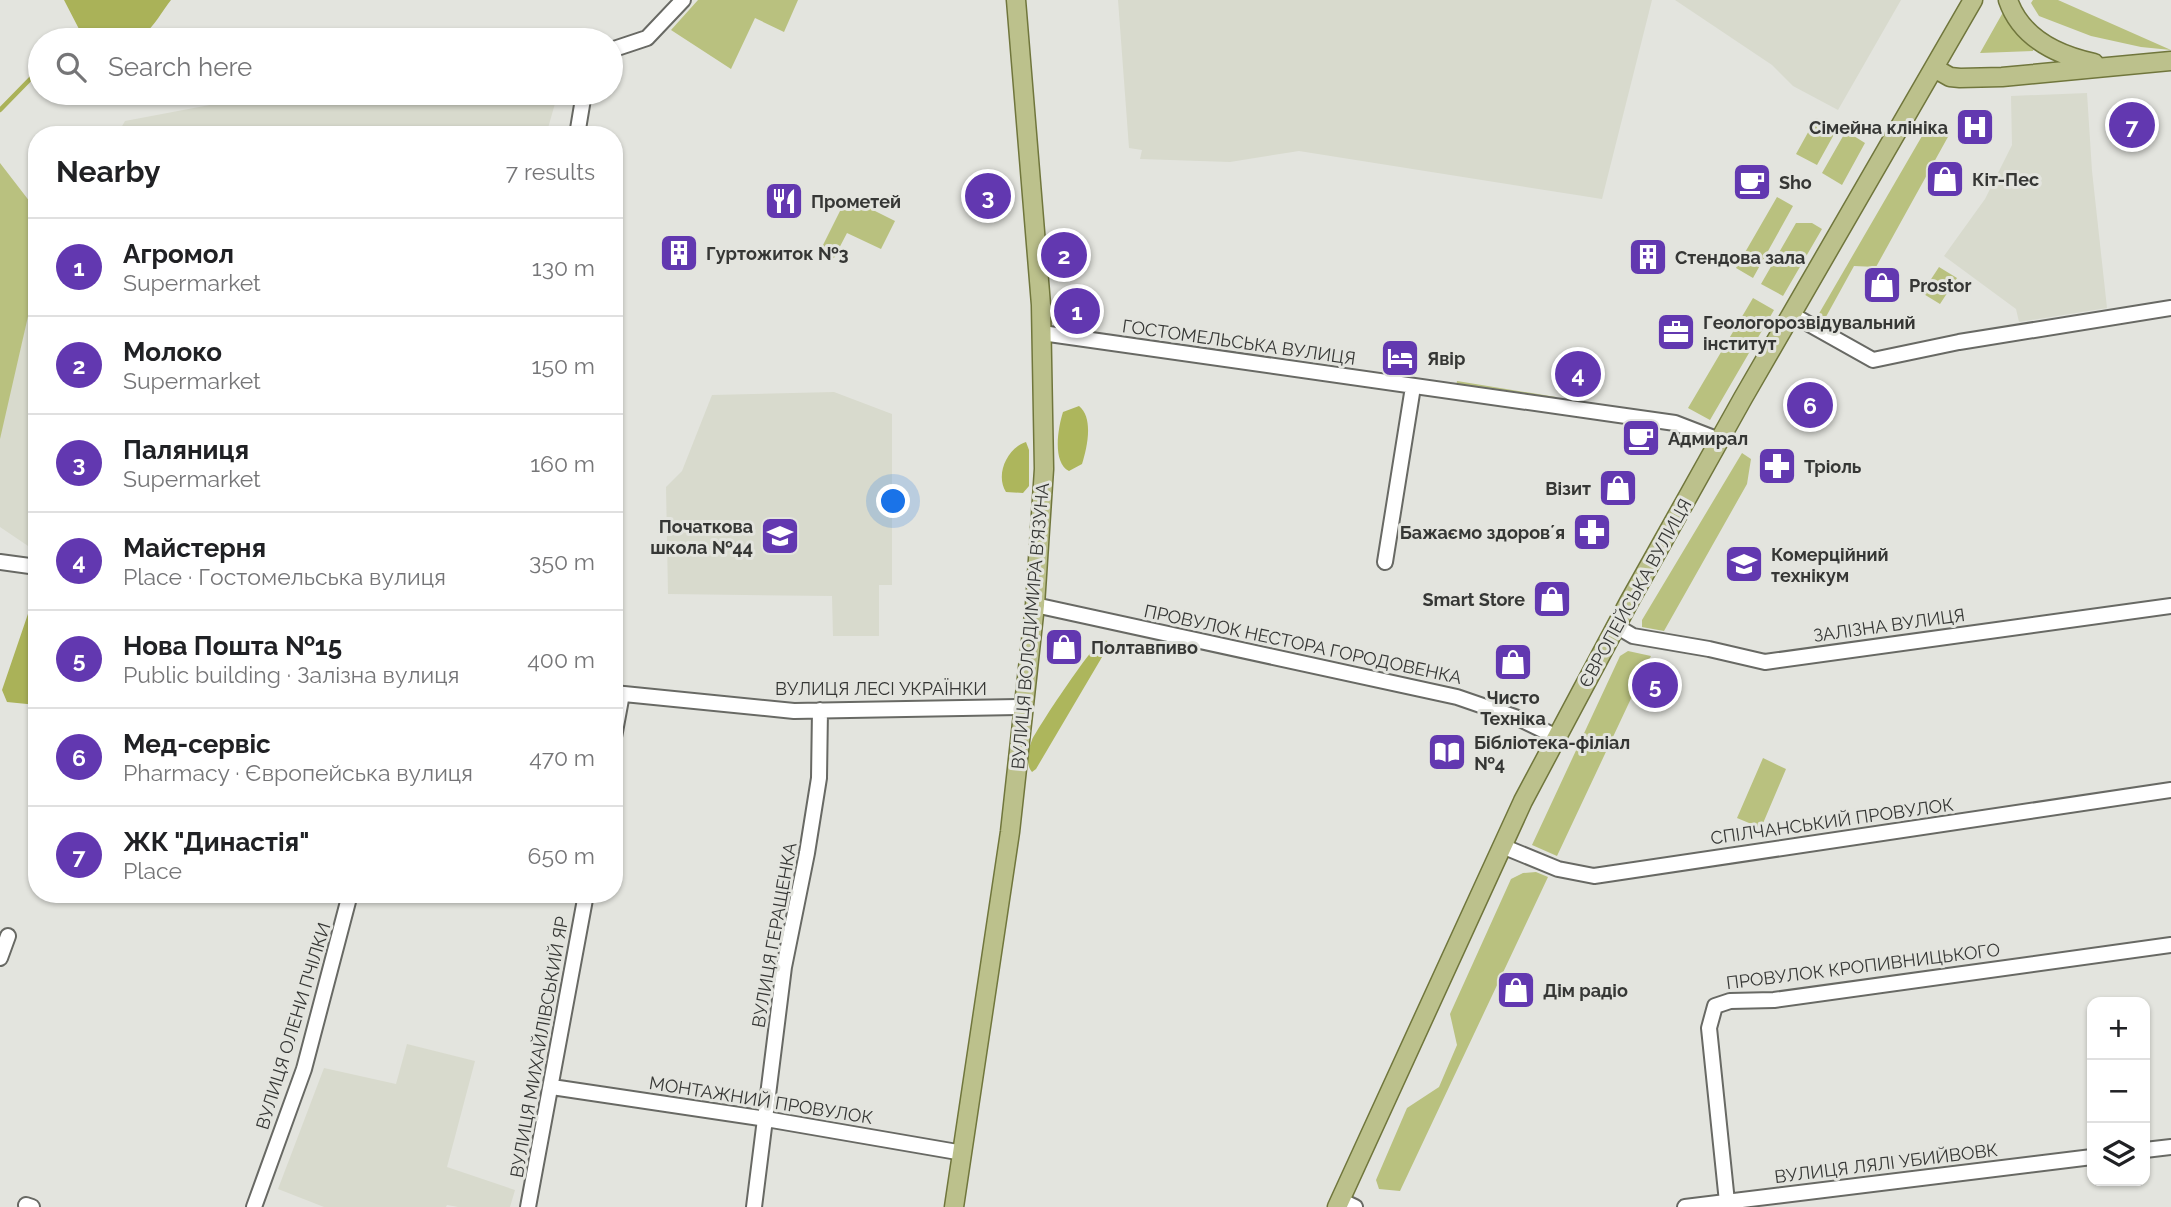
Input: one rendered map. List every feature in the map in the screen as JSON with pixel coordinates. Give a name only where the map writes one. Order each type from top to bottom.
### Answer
[{"type":"main road","name":"ВУЛИЦЯ ВОЛОДИМИРА В'ЯЗУНА","points":[[954,1207],[1010,832],[1035,605],[1044,469],[1042,333],[1016,0]]},
{"type":"main road","name":"ЄВРОПЕЙСЬКА ВУЛИЦЯ","points":[[1344,1205],[1502,846],[1557,737],[1719,440],[1973,0]]},
{"type":"main road","points":[[2008,0],[2019,23],[2046,46],[2079,60],[2111,66]]},
{"type":"main road","points":[[1934,68],[1950,77],[2002,77],[2171,61]]},
{"type":"street","points":[[623,46],[647,38],[683,0]]},
{"type":"street","points":[[578,126],[582,105]]},
{"type":"street","points":[[1791,314],[1873,360],[1959,342],[2171,308]]},
{"type":"street","name":"ГОСТОМЕЛЬСЬКА ВУЛИЦЯ","points":[[1042,333],[1675,423],[1719,440]]},
{"type":"street","points":[[1385,562],[1413,387]]},
{"type":"street","points":[[0,562],[28,566]]},
{"type":"street","name":"ПРОВУЛОК НЕСТОРА ГОРОДОВЕНКА","points":[[1035,605],[1457,696],[1518,718],[1557,737]]},
{"type":"street","name":"ЗАЛІЗНА ВУЛИЦЯ","points":[[1616,626],[1633,636],[1765,662],[2171,606]]},
{"type":"street","name":"ВУЛИЦЯ ЛЕСІ УКРАЇНКИ","points":[[623,694],[794,711],[1024,707]]},
{"type":"street","name":"ВУЛИЦЯ ГЕРАЩЕНКА","points":[[754,1207],[784,967],[819,778],[820,710]]},
{"type":"street","name":"СПІЛЧАНСЬКИЙ ПРОВУЛОК","points":[[1502,846],[1558,869],[1594,876],[2171,790]]},
{"type":"street","name":"ВУЛИЦЯ ОЛЕНИ ПЧІЛКИ","points":[[254,1207],[304,1069],[348,903]]},
{"type":"street","name":"ВУЛИЦЯ МИХАЙЛІВСЬКИЙ ЯР","points":[[528,1207],[584,903]]},
{"type":"street","points":[[0,958],[8,936]]},
{"type":"street","name":"ПРОВУЛОК КРОПИВНИЦЬКОГО","points":[[1727,1202],[1709,1028],[1715,1006],[1730,1001],[1774,1000],[2171,945]]},
{"type":"street","name":"МОНТАЖНИЙ ПРОВУЛОК","points":[[552,1087],[766,1119],[963,1153]]},
{"type":"street","points":[[2150,1149],[2171,1147]]},
{"type":"street","name":"ВУЛИЦЯ ЛЯЛІ УБИЙВОВК","points":[[1685,1207],[2087,1158]]},
{"type":"shaded area","points":[[64,0],[171,0],[151,28],[78,28]]},
{"type":"shaded area","points":[[698,0],[798,0],[784,32],[755,18],[731,69],[671,30]]},
{"type":"shaded area","points":[[1118,0],[1652,0],[1602,199],[1299,151],[1230,162],[1140,159],[1142,150],[1129,148]]},
{"type":"shaded area","points":[[1675,0],[1901,0],[1838,110],[1793,86],[1772,65]]},
{"type":"shaded area","points":[[2033,0],[2058,0],[2171,50],[2141,47],[2091,36],[2039,16],[2031,3]]},
{"type":"shaded area","points":[[2006,7],[2034,46],[2033,51],[1980,53]]},
{"type":"shaded area","points":[[2087,93],[2092,171],[2107,308],[2019,322],[2016,309],[1944,256],[1985,199],[2012,145],[2011,96]]},
{"type":"shaded area","points":[[210,105],[555,105],[549,126],[122,126],[125,121]]},
{"type":"shaded area","points":[[1816,118],[1837,129],[1817,165],[1796,154]]},
{"type":"shaded area","points":[[1929,124],[1949,135],[1876,267],[1854,266],[1822,324],[1817,317]]},
{"type":"shaded area","points":[[1846,131],[1865,143],[1842,185],[1822,173]]},
{"type":"shaded area","points":[[0,163],[28,199],[28,316],[0,439]]},
{"type":"shaded area","points":[[847,197],[895,221],[881,249],[847,233],[834,258],[820,251]]},
{"type":"shaded area","points":[[1777,197],[1793,206],[1753,278],[1736,268]]},
{"type":"shaded area","points":[[1796,223],[1812,223],[1822,229],[1783,296],[1761,284]]},
{"type":"shaded area","points":[[1939,267],[1957,278],[1940,304],[1922,293]]},
{"type":"shaded area","points":[[1753,298],[1774,310],[1710,420],[1688,408]]},
{"type":"shaded area","points":[[28,315],[28,546],[0,527],[0,436]]},
{"type":"shaded area","points":[[1457,381],[1556,397],[1555,403],[1456,387]]},
{"type":"shaded area","name":"Початкова школа №44","points":[[834,392],[892,414],[892,585],[879,585],[879,636],[833,636],[832,596],[668,594],[666,487],[682,471],[712,395]]},
{"type":"shaded area","points":[[1079,406],[1084,411],[1088,425],[1087,442],[1082,464],[1069,471],[1064,467],[1058,453],[1059,427],[1063,412]]},
{"type":"shaded area","points":[[1026,442],[1029,450],[1029,486],[1023,493],[1006,492],[1002,470],[1013,450]]},
{"type":"shaded area","points":[[1742,453],[1751,459],[1747,484],[1664,631],[1642,627],[1642,620]]},
{"type":"shaded area","points":[[28,614],[28,704],[7,702],[2,690]]},
{"type":"shaded area","points":[[1103,640],[1109,645],[1032,772],[1028,752],[1032,740],[1078,670]]},
{"type":"shaded area","points":[[1628,651],[1651,656],[1557,856],[1532,845],[1620,656]]},
{"type":"shaded area","points":[[1763,758],[1786,769],[1761,828],[1737,818]]},
{"type":"shaded area","points":[[1536,872],[1548,877],[1400,1191],[1379,1189],[1376,1180],[1407,1108],[1439,1087],[1457,1045],[1450,1014],[1511,879],[1523,873]]},
{"type":"shaded area","points":[[407,1044],[475,1061],[447,1167],[515,1190],[510,1207],[324,1207],[278,1189],[324,1068],[396,1084]]},
{"type":"waterway","points":[[0,110],[28,81]]},
{"type":"place","name":"ЖК \"Династія\"","points":[[2132,125]]},
{"type":"place","name":"Сімейна клініка","points":[[1975,127]]},
{"type":"place","name":"Кіт-Пес","points":[[1945,179]]},
{"type":"place","name":"Sho","points":[[1752,182]]},
{"type":"place","name":"Паляниця","points":[[988,196]]},
{"type":"place","name":"Прометей","points":[[784,201]]},
{"type":"place","name":"Гуртожиток №3","points":[[679,253]]},
{"type":"place","name":"Молоко","points":[[1064,255]]},
{"type":"place","name":"Стендова зала","points":[[1648,257]]},
{"type":"place","name":"Prostor","points":[[1882,285]]},
{"type":"place","name":"Агромол","points":[[1077,311]]},
{"type":"place","name":"Геологорозвідувальний інститут","points":[[1676,332]]},
{"type":"place","name":"Явір","points":[[1400,358]]},
{"type":"place","name":"Майстерня","points":[[1578,374]]},
{"type":"place","name":"Мед-сервіс","points":[[1810,405]]},
{"type":"place","name":"Адмирал","points":[[1641,438]]},
{"type":"place","name":"Тріоль","points":[[1777,466]]},
{"type":"place","name":"Візит","points":[[1618,488]]},
{"type":"place","name":"Бажаємо здоровʼя","points":[[1592,532]]},
{"type":"place","name":"Початкова школа №44","points":[[780,536]]},
{"type":"place","name":"Комерційний технікум","points":[[1744,564]]},
{"type":"place","name":"Smart Store","points":[[1552,599]]},
{"type":"place","name":"Полтавпиво","points":[[1064,647]]},
{"type":"place","name":"Чисто Техніка","points":[[1513,662]]},
{"type":"place","name":"Нова Пошта №15","points":[[1655,685]]},
{"type":"place","name":"Бібліотека-філіал №4","points":[[1447,752]]},
{"type":"place","name":"Дім радіо","points":[[1516,990]]}]
